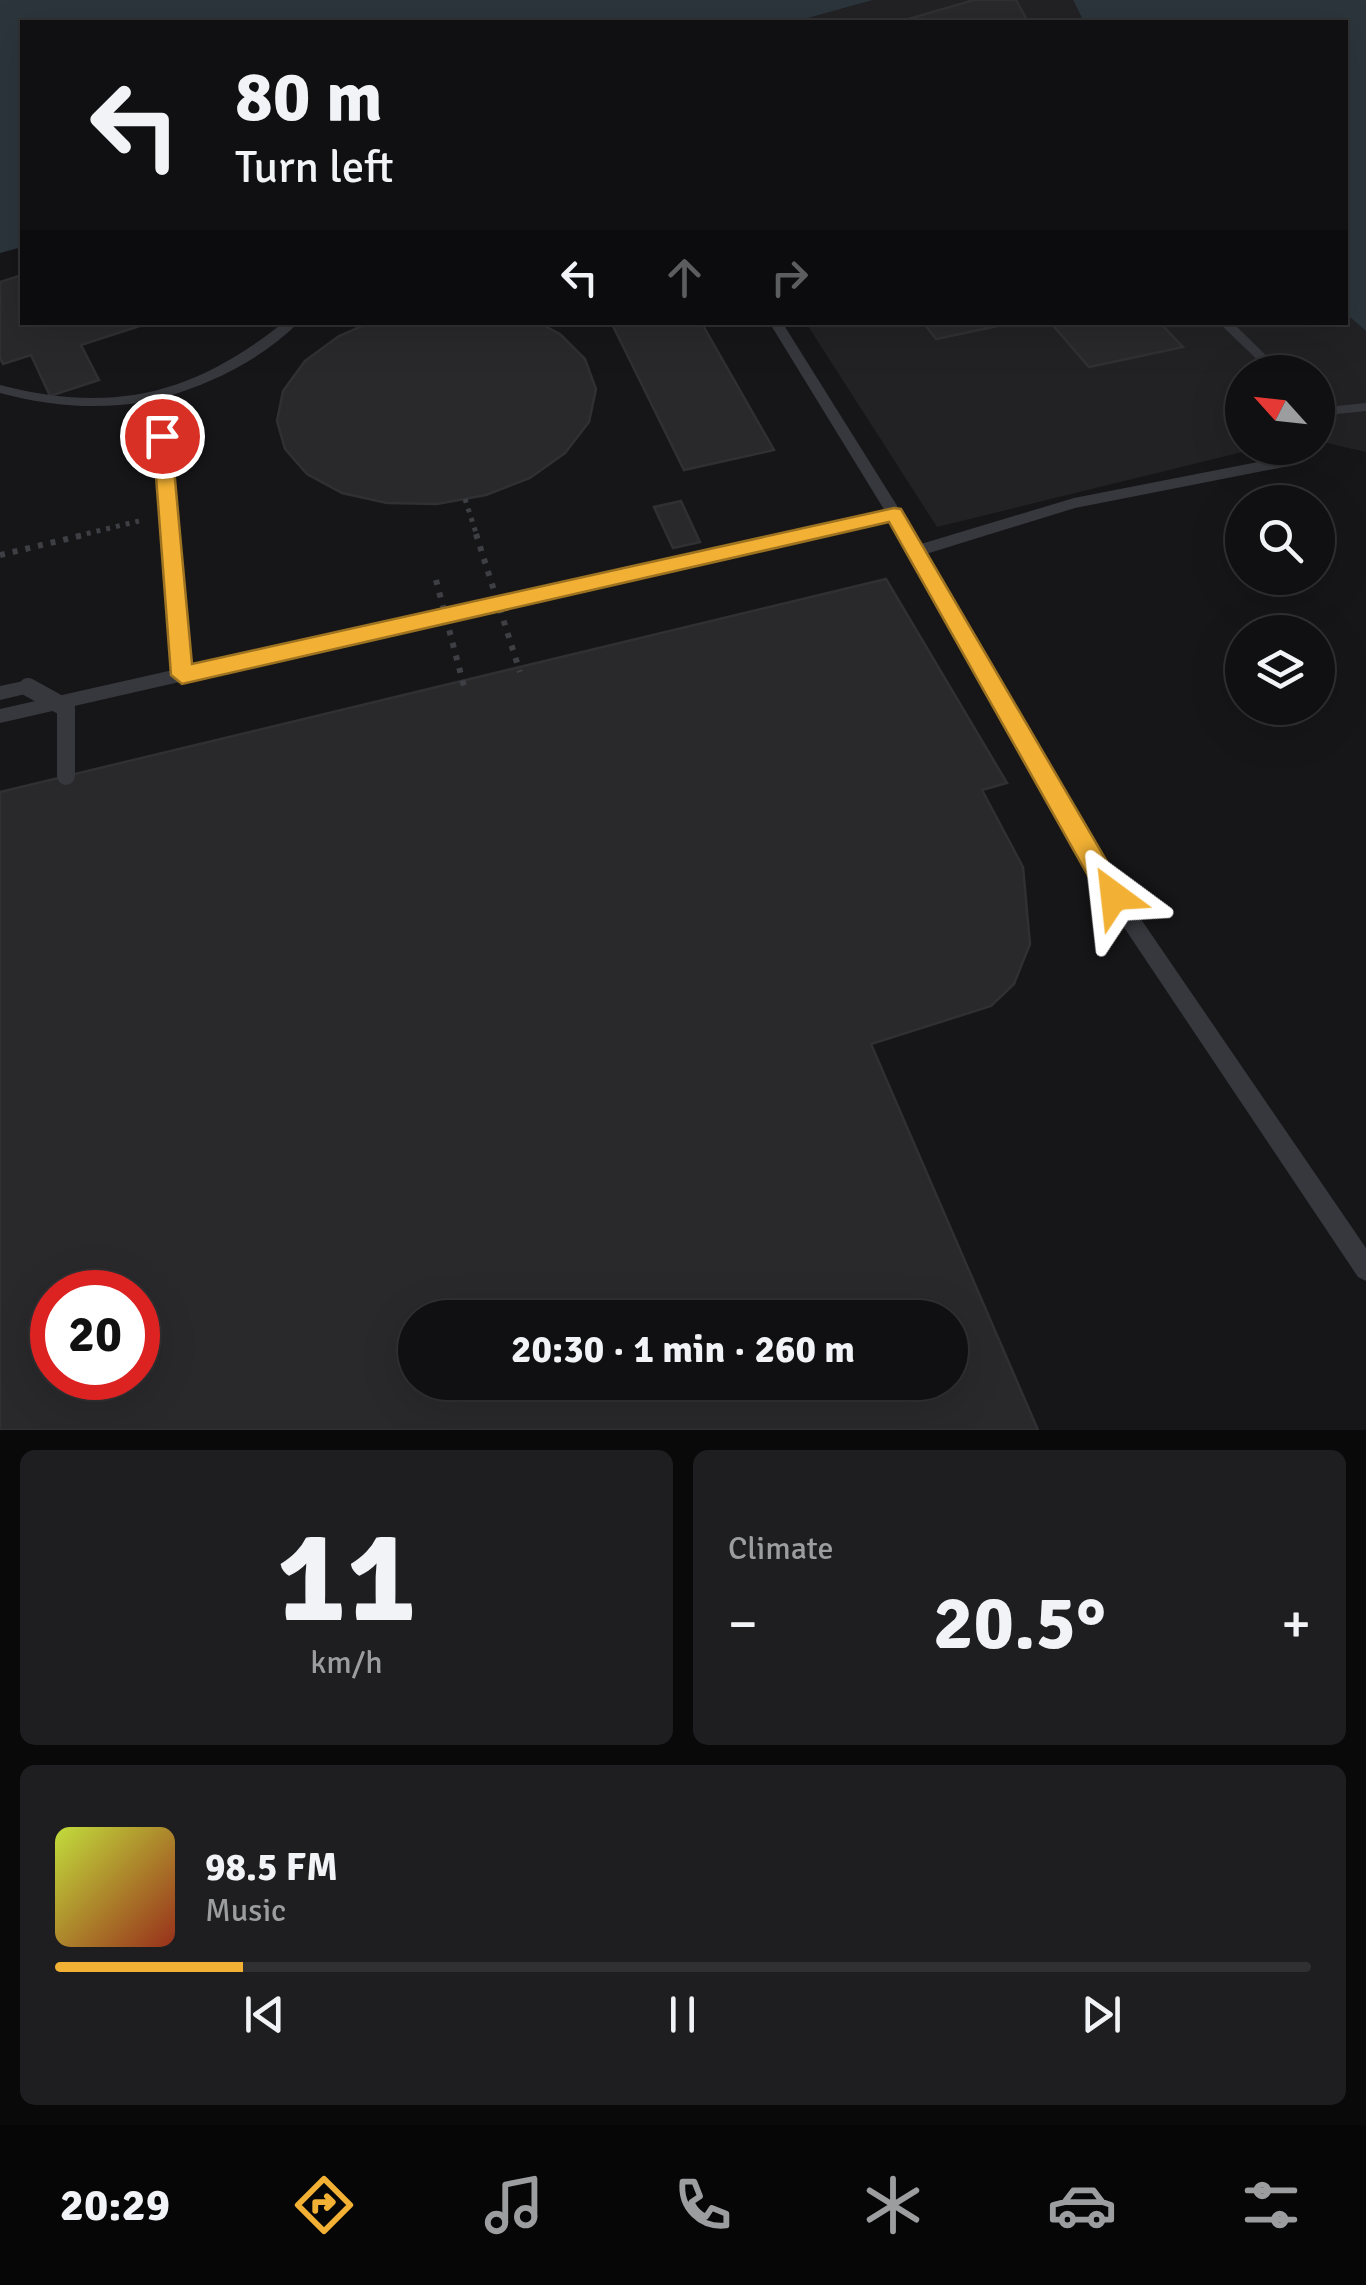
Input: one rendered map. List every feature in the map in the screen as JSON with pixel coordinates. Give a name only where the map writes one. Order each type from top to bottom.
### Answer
[{"type":"lane","points":[[0,389],[59,404],[107,406],[159,396],[254,355],[289,325]]},
{"type":"lane","points":[[777,325],[917,551],[1114,896],[1366,1270]]},
{"type":"lane","points":[[1227,325],[1259,355]]},
{"type":"lane","points":[[159,396],[182,675]]},
{"type":"lane","points":[[1335,411],[1366,408]]},
{"type":"lane","points":[[917,551],[1074,503],[1269,465]]},
{"type":"lane","points":[[0,716],[894,514]]},
{"type":"lane","points":[[0,693],[28,687],[66,708],[66,776]]},
{"type":"path","points":[[464,499],[520,672]]},
{"type":"path","points":[[0,556],[168,513]]},
{"type":"path","points":[[436,580],[465,690]]},
{"type":"shaded area","points":[[0,0],[873,0],[801,20],[20,20],[20,248],[0,253]]},
{"type":"shaded area","points":[[873,0],[1073,0],[1083,20],[801,20]]},
{"type":"shaded area","points":[[1073,0],[1366,0],[1366,331],[1348,316],[1348,20],[1083,20]]},
{"type":"shaded area","points":[[1348,316],[1366,331],[1366,452],[1335,445],[1335,355],[1225,355],[1225,456],[937,527],[807,325],[1348,325]]},
{"type":"building","points":[[974,0],[1016,0],[1027,20],[905,20]]},
{"type":"building","points":[[20,276],[20,325],[143,325],[81,345],[99,380],[50,396],[31,355],[3,364],[0,358],[0,282]]},
{"type":"building","points":[[364,325],[543,325],[560,334],[585,359],[596,389],[589,422],[565,453],[530,478],[486,495],[437,504],[387,503],[342,493],[307,474],[285,449],[277,421],[283,391],[305,361],[339,336]]},
{"type":"building","points":[[612,325],[703,325],[774,450],[684,470]]},
{"type":"building","points":[[925,325],[1003,325],[936,339]]},
{"type":"building","points":[[1053,325],[1162,325],[1183,347],[1089,367]]},
{"type":"building","points":[[681,501],[700,542],[673,548],[654,507]]},
{"type":"building","points":[[886,579],[1007,783],[982,790],[1023,867],[1030,944],[1014,984],[991,1006],[871,1044],[1038,1430],[0,1430],[0,792]]},
{"type":"route","points":[[162,436],[182,675],[894,514],[1114,896]]}]
